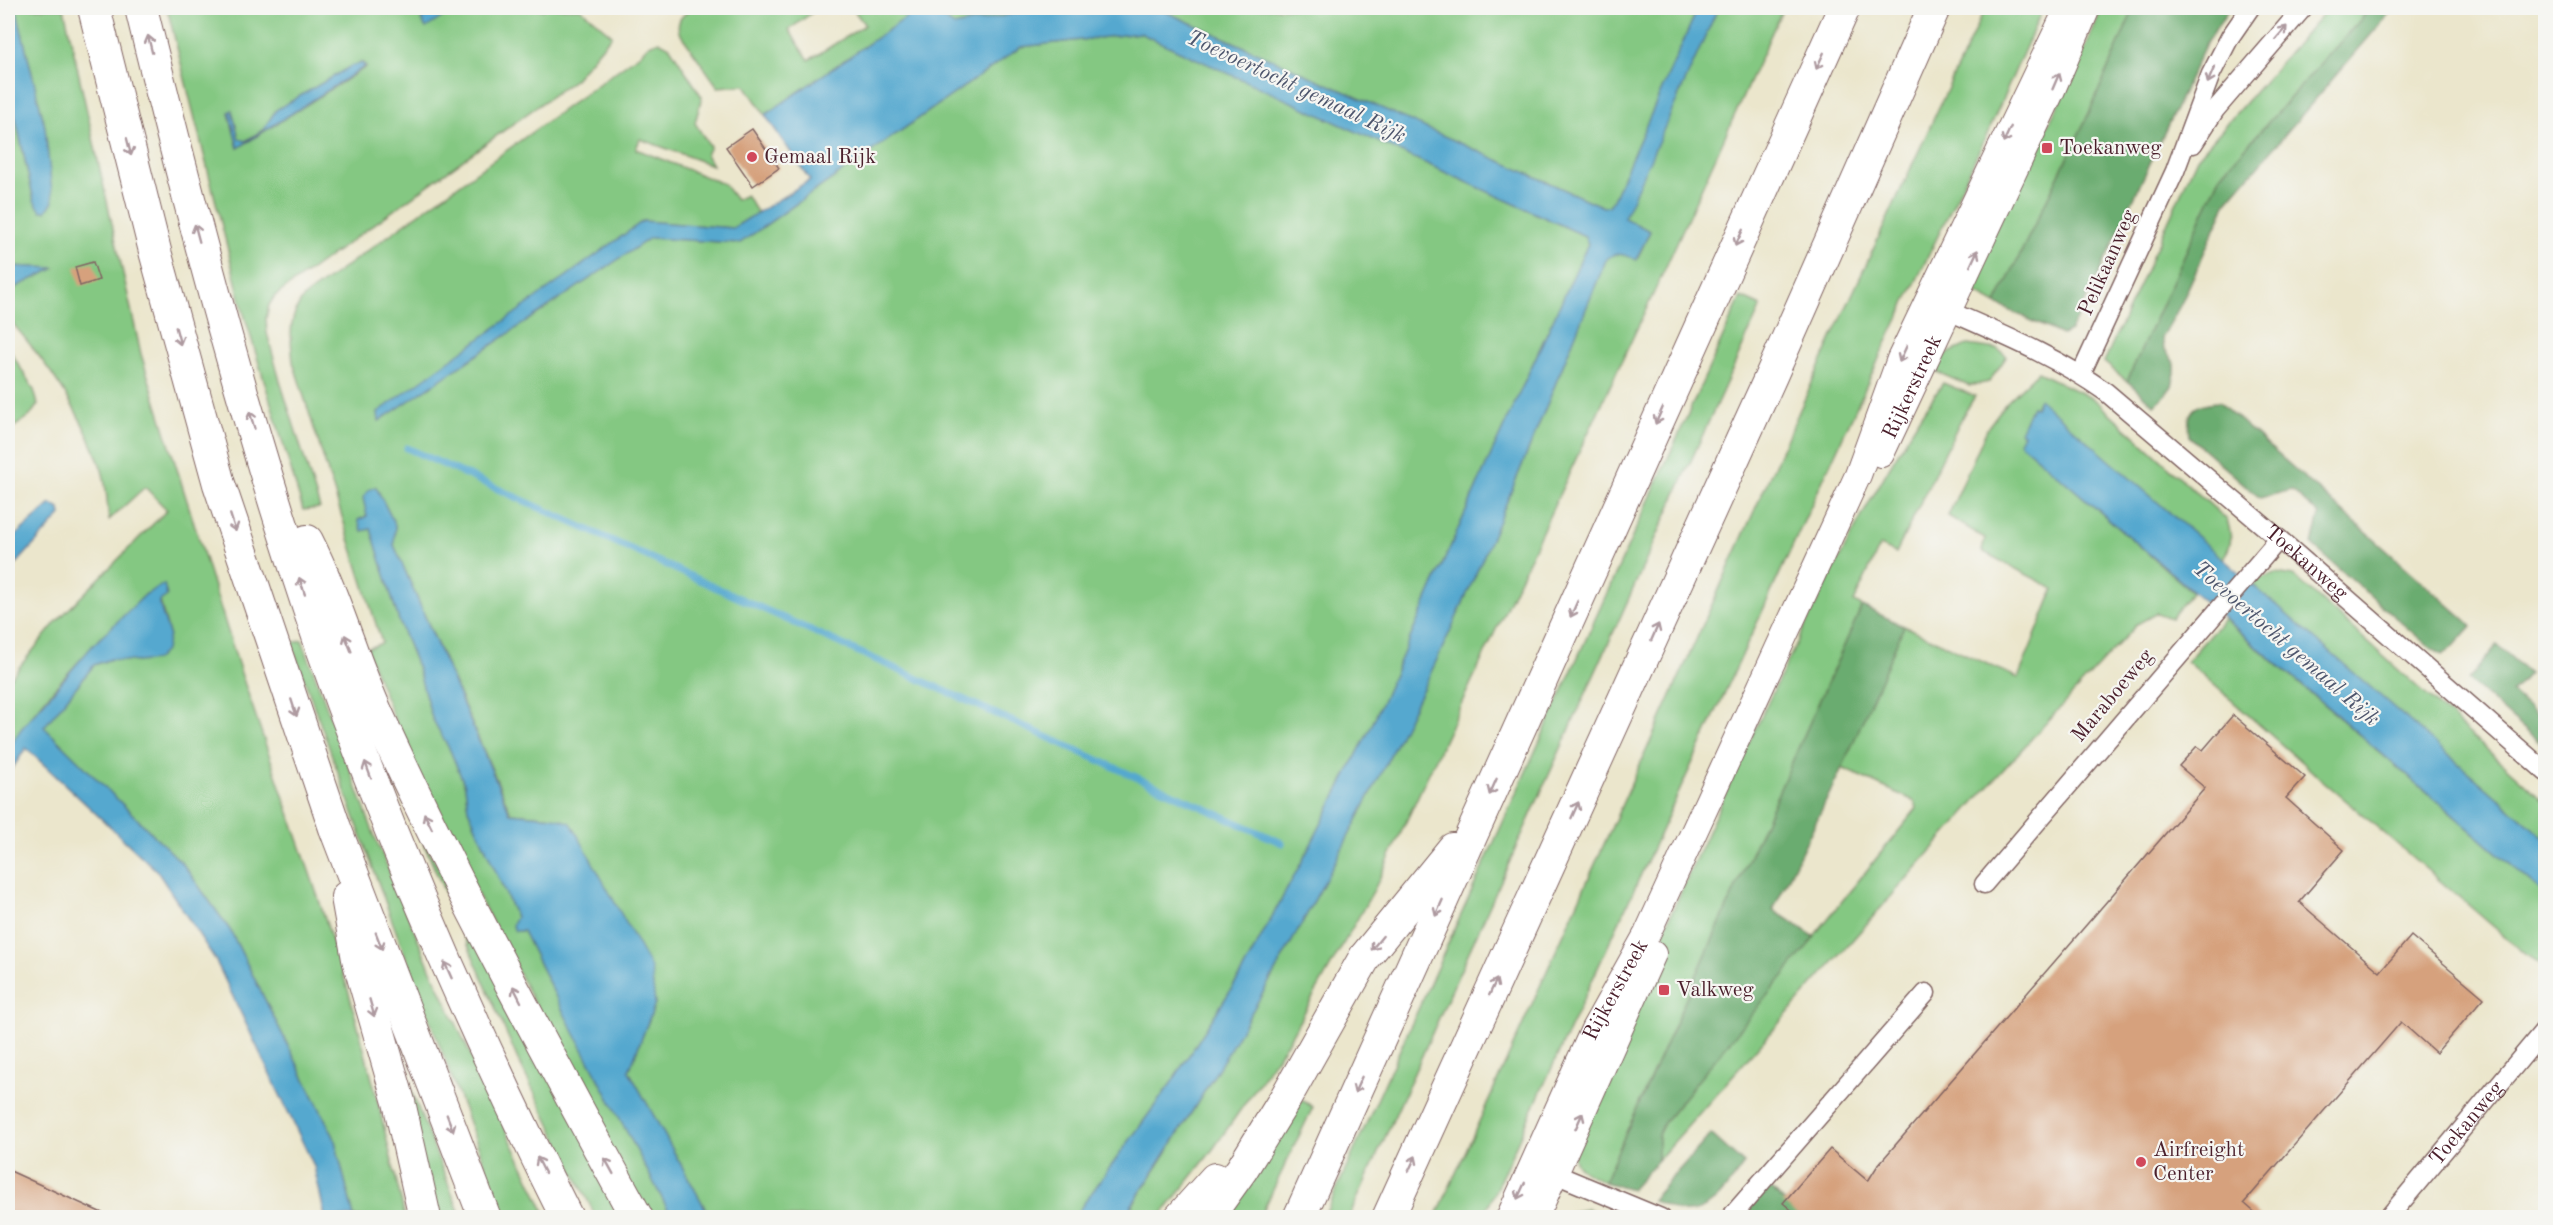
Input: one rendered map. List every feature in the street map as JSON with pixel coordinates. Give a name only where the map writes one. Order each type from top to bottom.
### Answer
[{"type":"highway","points":[[94,8],[156,255],[219,483],[335,828],[485,1218]]},
{"type":"highway","points":[[141,8],[197,236],[268,476],[322,645],[387,822],[448,970],[520,1125],[567,1218]]},
{"type":"highway","points":[[1299,1218],[1844,8]]},
{"type":"highway","points":[[1388,1218],[1761,398],[1934,8]]},
{"type":"highway","points":[[268,476],[308,544],[378,716],[429,824],[552,1063],[638,1218]]},
{"type":"highway","points":[[1207,1218],[1242,1169],[1285,1099],[1365,957],[1480,816]]},
{"type":"highway","points":[[335,828],[358,959],[399,1102],[425,1218]]},
{"type":"highway","points":[[1180,1218],[1285,1099]]},
{"type":"street","name":"Rijkerstreek","points":[[1509,1218],[1544,1170],[1731,765],[1938,306],[2068,8]]},
{"type":"street","name":"Rijkerstreek","points":[[1938,306],[2052,90],[2087,8]]},
{"type":"street","name":"Pelikaanweg","points":[[2081,374],[2175,171],[2223,48],[2250,8]]},
{"type":"street","name":"Pelikaanweg","points":[[2175,171],[2215,110],[2303,8]]},
{"type":"street","name":"Toekanweg","points":[[1938,306],[2081,374],[2120,403],[2546,772]]},
{"type":"street","name":"Maraboeweg","points":[[1984,884],[2279,539]]},
{"type":"street","points":[[1730,1218],[1926,993]]},
{"type":"street","name":"Toekanweg","points":[[2388,1218],[2546,1028]]},
{"type":"street","name":"Rijkerstreek","points":[[1535,1218],[1544,1170]]},
{"type":"street","points":[[1544,1170],[1661,1218]]},
{"type":"green space","points":[[16,8],[64,8],[141,354],[241,673],[349,993],[405,1217],[354,1217],[334,1137],[230,930],[183,864],[43,727],[94,665],[111,659],[138,662],[169,634],[160,601],[146,594],[55,687],[8,749],[8,681],[56,622],[167,510],[145,487],[109,520],[104,476],[85,429],[50,371],[8,318],[8,291],[54,268],[8,266],[8,85],[34,201],[45,127]]},
{"type":"green space","points":[[167,8],[436,8],[421,20],[426,27],[456,8],[536,8],[543,10],[544,8],[580,8],[612,35],[575,79],[275,296],[269,305],[266,318],[267,333],[320,508],[303,510],[244,314]],"holes":[[[359,63],[363,63],[366,67],[238,148],[229,113],[232,111],[239,139],[244,142],[263,130],[276,110]]]},
{"type":"green space","points":[[692,8],[818,8],[789,30],[809,60],[865,25],[852,8],[920,8],[765,115],[745,85],[718,87],[679,32],[679,21]]},
{"type":"green space","points":[[929,8],[1060,8],[1023,12],[954,26]]},
{"type":"green space","points":[[1157,8],[1698,8],[1613,200],[1609,206],[1603,207]]},
{"type":"green space","points":[[1718,8],[1783,8],[1664,271],[1375,888],[1287,1043],[1211,1152],[1160,1217],[1124,1218],[1248,1019],[1361,813],[1455,621],[1521,468],[1606,260],[1617,254],[1637,259],[1650,231],[1623,218]]},
{"type":"green space","points":[[1985,8],[2043,8],[1989,130],[1881,354],[1483,1217],[1436,1217],[1833,336]]},
{"type":"green space","points":[[2102,8],[2134,8],[2090,111],[1996,304],[1965,287],[2076,71]]},
{"type":"green space","points":[[2134,8],[2230,8],[2206,43],[2085,303],[2070,331],[2062,335],[1996,304],[2090,111]]},
{"type":"green space","points":[[2328,8],[2371,8],[2221,175],[2127,381],[2104,362],[2197,158]]},
{"type":"green space","points":[[2371,8],[2394,8],[2227,202],[2181,304],[2162,338],[2164,348],[2175,364],[2175,373],[2172,386],[2154,405],[2127,381],[2221,175]]},
{"type":"green space","points":[[1140,33],[1585,236],[1588,244],[1489,459],[1371,727],[1305,856],[1241,974],[1172,1082],[1074,1218],[710,1217],[629,1071],[655,1004],[554,817],[511,813],[394,545],[395,525],[376,487],[367,516],[359,520],[362,531],[371,528],[432,718],[450,750],[465,786],[468,809],[516,917],[515,931],[523,931],[672,1217],[645,1217],[421,785],[366,649],[382,643],[293,362],[291,335],[296,311],[305,296],[640,54],[649,45],[659,41],[670,47],[702,97],[695,123],[710,147],[706,154],[712,165],[640,139],[636,149],[724,184],[736,200],[746,195],[758,213],[733,228],[643,221],[379,421],[650,238],[740,243],[1021,47]]},
{"type":"green space","points":[[1741,297],[1761,306],[1349,1217],[1324,1217]]},
{"type":"green space","points":[[1967,345],[1997,349],[2007,356],[1989,382],[1969,386],[1930,369],[1937,358]]},
{"type":"green space","points":[[8,347],[34,390],[38,404],[30,416],[8,431],[9,398]]},
{"type":"green space","points":[[2038,372],[2095,400],[2227,520],[2231,536],[2228,550],[2222,559],[2039,400],[2035,408],[2032,407],[2021,432],[2023,434],[2020,442],[2192,592],[2171,618],[2157,613],[2137,624],[2001,772],[1658,1160],[1658,1135],[1665,1121],[1917,808],[1915,802],[1910,799],[1842,768],[1904,626],[2018,678],[2054,589],[1982,551],[1985,538],[1948,516],[1988,427],[2006,403]]},
{"type":"green space","points":[[1943,383],[1975,396],[1961,419],[1896,553],[1880,546],[1854,602],[1862,606],[1604,1182],[1576,1163],[1574,1151],[1576,1129],[1705,838],[1804,629],[1879,486]]},
{"type":"green space","points":[[2219,402],[2472,626],[2454,646],[2443,654],[2428,646],[2312,545],[2319,515],[2292,490],[2260,498],[2189,436],[2189,420],[2193,410],[2203,404]]},
{"type":"green space","points":[[2276,573],[2293,576],[2301,582],[2545,802],[2545,839],[2253,586],[2260,578]]},
{"type":"green space","points":[[1862,606],[1904,626],[1842,768],[1773,910],[1815,937],[1665,1121],[1658,1135],[1658,1160],[1632,1189],[1604,1182]]},
{"type":"green space","points":[[2224,619],[2545,894],[2545,967],[2529,957],[2187,661]]},
{"type":"green space","points":[[302,640],[375,837],[430,968],[547,1217],[505,1217],[394,926],[291,643]]},
{"type":"green space","points":[[2497,645],[2529,673],[2512,692],[2542,720],[2545,717],[2545,747],[2468,680]]},
{"type":"green space","points":[[415,824],[630,1217],[596,1217],[518,1060]]},
{"type":"green space","points":[[401,1065],[461,1216],[462,1217],[431,1217]]},
{"type":"green space","points":[[1302,1100],[1313,1107],[1260,1217],[1220,1218]]},
{"type":"green space","points":[[1711,1134],[1744,1164],[1719,1197],[1703,1209],[1693,1212],[1679,1211],[1652,1200]]},
{"type":"green space","points":[[1766,1185],[1803,1217],[1747,1218],[1748,1211]]},
{"type":"green space","points":[[1587,1209],[1610,1217],[1559,1217],[1566,1213]]},
{"type":"water","points":[[8,8],[16,8],[45,127],[53,202],[46,211],[41,211],[34,201],[8,83]]},
{"type":"water","points":[[436,8],[456,8],[426,28],[421,20]]},
{"type":"water","name":"Toevoertocht gemaal Rijk","points":[[920,8],[929,8],[954,26],[1023,12],[1060,8],[1157,8],[1603,207],[1609,206],[1613,200],[1698,8],[1718,8],[1624,218],[1650,231],[1636,260],[1617,254],[1606,260],[1521,468],[1455,621],[1361,813],[1248,1018],[1167,1152],[1124,1217],[1074,1217],[1172,1082],[1241,974],[1305,856],[1371,727],[1489,459],[1588,244],[1585,236],[1140,33],[1021,47],[740,243],[650,238],[379,421],[378,412],[643,221],[733,228],[810,180],[765,115]]},
{"type":"water","points":[[361,63],[366,66],[238,148],[229,112],[232,110],[239,139],[246,141],[263,130],[276,110],[351,66]]},
{"type":"water","points":[[8,266],[55,268],[8,291]]},
{"type":"water","name":"Toevoertocht gemaal Rijk","points":[[2039,399],[2545,839],[2545,894],[2019,442],[2023,434],[2020,432],[2032,407],[2035,408]]},
{"type":"water","points":[[376,487],[395,525],[394,545],[510,813],[554,817],[571,823],[651,968],[655,1004],[629,1071],[710,1217],[672,1217],[523,931],[515,931],[512,925],[516,917],[468,809],[465,786],[450,750],[432,718],[371,529],[362,531],[358,520],[367,516],[363,498],[368,490]]},
{"type":"water","points":[[51,504],[60,509],[61,515],[8,573],[8,542]]},
{"type":"water","points":[[164,584],[167,596],[160,601],[160,606],[169,634],[166,650],[156,660],[138,662],[111,659],[94,665],[44,727],[183,864],[230,930],[334,1137],[354,1217],[325,1217],[314,1166],[215,959],[157,871],[26,748],[8,775],[8,749],[21,729],[93,645],[146,594]]},
{"type":"building","name":"Gemaal Rijk","points":[[752,129],[779,168],[753,186],[726,147]]},
{"type":"building","points":[[93,262],[99,280],[80,286],[75,267]]},
{"type":"building","points":[[2233,715],[2305,777],[2286,798],[2344,850],[2299,902],[2380,972],[2411,936],[2484,998],[2436,1053],[2401,1022],[2244,1203],[2261,1218],[1801,1218],[1783,1203],[1830,1149],[1868,1181],[1878,1165],[2205,788],[2179,766],[2197,746],[2203,750]]},
{"type":"building","points":[[8,1170],[113,1218],[8,1218]]},
{"type":"waterway","points":[[407,448],[1282,843]]},
{"type":"place","name":"Toekanweg","points":[[2047,148]]},
{"type":"place","name":"Gemaal Rijk","points":[[752,157]]},
{"type":"place","name":"Valkweg","points":[[1664,990]]},
{"type":"place","name":"Airfreight Center","points":[[2141,1162]]}]
